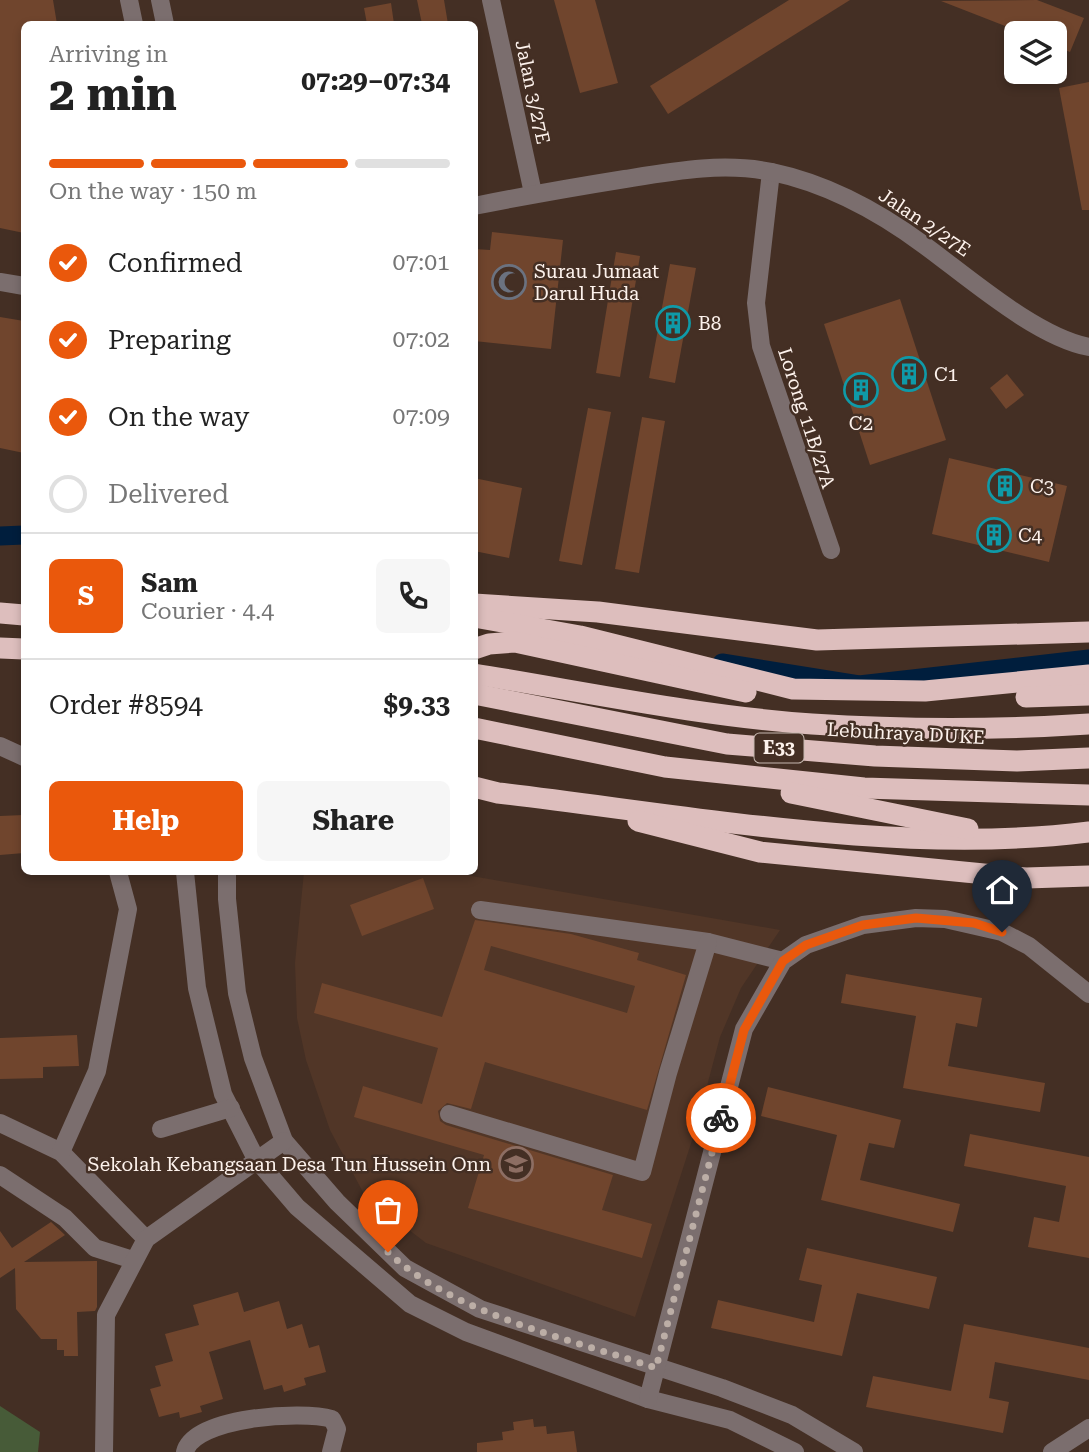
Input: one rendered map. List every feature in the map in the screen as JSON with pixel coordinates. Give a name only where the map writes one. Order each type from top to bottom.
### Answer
[{"type":"highway","points":[[478,604],[598,612],[817,640],[1089,632]]},
{"type":"highway","points":[[0,611],[21,608]]},
{"type":"highway","points":[[0,611],[21,614]]},
{"type":"highway","points":[[478,618],[580,636],[793,689],[925,691],[1089,676]]},
{"type":"highway","points":[[478,647],[489,643],[515,642],[752,694],[821,703],[938,704],[1089,687]]},
{"type":"highway","points":[[0,648],[21,649]]},
{"type":"highway","points":[[478,675],[730,715],[811,723],[971,729],[1089,724]]},
{"type":"highway","name":"Lebuhraya DUKE","points":[[478,695],[727,744],[888,757],[1017,761],[1089,758]]},
{"type":"highway","points":[[1026,696],[1089,695]]},
{"type":"highway","name":"E33","points":[[478,729],[665,767],[864,788],[1089,795]]},
{"type":"highway","points":[[665,767],[985,832],[1089,831]]},
{"type":"highway","points":[[478,788],[498,793],[818,831],[907,838],[1003,838],[1089,831]]},
{"type":"highway","points":[[556,800],[761,852],[1026,878],[1089,876]]},
{"type":"street","points":[[129,0],[133,21]]},
{"type":"street","points":[[160,0],[164,21]]},
{"type":"street","name":"Jalan 3/27E","points":[[491,0],[533,193]]},
{"type":"street","name":"Jalan 2/27E","points":[[478,205],[533,193],[705,167],[771,172],[809,182],[850,198],[892,221],[1043,330],[1089,347]]},
{"type":"street","name":"Lorong 11B/27A","points":[[771,172],[756,303],[761,345],[831,550]]},
{"type":"street","points":[[0,282],[21,286]]},
{"type":"street","points":[[0,746],[21,756]]},
{"type":"street","points":[[61,1152],[97,1071],[128,909],[119,875]]},
{"type":"street","points":[[186,875],[197,988],[223,1094],[256,1158],[297,1207],[410,1304],[466,1332],[648,1399],[730,1420],[795,1452]]},
{"type":"street","points":[[227,875],[237,993],[253,1058],[284,1141],[337,1202],[405,1268],[480,1309],[792,1415],[854,1452]]},
{"type":"street","points":[[480,910],[708,942],[783,961]]},
{"type":"street","points":[[648,1399],[744,1030],[783,961],[806,945],[863,925],[916,918],[945,919],[974,923],[1020,941],[1089,994]]},
{"type":"street","points":[[449,1114],[642,1172],[668,1073],[708,942]]},
{"type":"street","points":[[161,1129],[231,1108]]},
{"type":"street","points":[[0,1123],[61,1152],[146,1239]]},
{"type":"street","points":[[104,1452],[106,1315],[133,1260],[146,1239],[256,1158],[284,1141]]},
{"type":"street","points":[[0,1175],[65,1218],[95,1248],[133,1260]]},
{"type":"street","points":[[185,1452],[187,1443],[203,1431],[262,1417],[317,1415],[332,1419],[337,1429],[331,1452]]},
{"type":"street","points":[[1052,1452],[1088,1431]]},
{"type":"shaded area","points":[[304,875],[466,875],[780,930],[741,988],[720,1037],[695,1131],[635,1317],[426,1243],[365,1196],[330,1130],[306,1060],[297,1018],[295,963]]},
{"type":"green space","points":[[0,1406],[40,1432],[38,1452],[0,1452]]},
{"type":"building","points":[[0,0],[53,0],[56,21],[21,21],[21,232],[0,228]]},
{"type":"building","points":[[417,0],[444,0],[448,21],[421,21]]},
{"type":"building","points":[[554,0],[595,0],[618,83],[580,93]]},
{"type":"building","points":[[789,0],[850,0],[668,114],[650,86]]},
{"type":"building","points":[[1037,0],[1084,18],[1070,52],[1067,51],[1067,21],[1004,21],[1004,26],[941,1]]},
{"type":"building","points":[[391,3],[394,21],[366,21],[364,8]]},
{"type":"building","points":[[1089,82],[1089,210],[1082,210],[1059,88]]},
{"type":"building","points":[[492,232],[563,240],[551,349],[478,341],[478,249],[490,250]]},
{"type":"building","points":[[616,252],[640,256],[620,377],[596,373]]},
{"type":"building","name":"B8","points":[[670,264],[696,268],[675,383],[649,378]]},
{"type":"building","points":[[900,299],[946,440],[870,465],[824,324]]},
{"type":"building","points":[[0,317],[21,320],[21,452],[0,448]]},
{"type":"building","points":[[1007,374],[1024,395],[1006,409],[990,388]]},
{"type":"building","points":[[588,408],[611,412],[582,565],[559,561]]},
{"type":"building","points":[[642,417],[665,421],[639,573],[615,569]]},
{"type":"building","points":[[949,458],[1067,486],[1049,562],[932,534]]},
{"type":"building","points":[[478,479],[522,488],[509,558],[478,552]]},
{"type":"building","points":[[21,815],[21,853],[0,855],[0,816]]},
{"type":"building","points":[[423,878],[434,909],[362,936],[350,905]]},
{"type":"building","points":[[475,920],[571,934],[639,953],[637,960],[686,975],[647,1110],[485,1062],[471,1109],[447,1103],[438,1111],[440,1121],[446,1125],[613,1175],[602,1210],[652,1224],[642,1258],[468,1208],[484,1155],[354,1117],[363,1086],[422,1104],[438,1048],[314,1013],[322,983],[442,1017]],"holes":[[[491,946],[635,986],[627,1013],[484,970]]]},
{"type":"building","points":[[846,974],[982,998],[977,1027],[956,1023],[948,1066],[1045,1083],[1040,1112],[903,1088],[916,1016],[841,1003]]},
{"type":"building","points":[[77,1035],[79,1066],[43,1067],[43,1078],[0,1079],[0,1038]]},
{"type":"building","points":[[768,1087],[901,1120],[894,1148],[869,1143],[860,1180],[960,1204],[953,1232],[821,1200],[837,1135],[761,1116]]},
{"type":"building","points":[[970,1134],[1089,1157],[1089,1258],[1028,1247],[1034,1217],[1059,1222],[1066,1186],[964,1166]]},
{"type":"building","points":[[51,1222],[65,1235],[24,1262],[97,1261],[97,1307],[95,1311],[77,1312],[78,1356],[64,1356],[64,1350],[57,1350],[57,1339],[41,1339],[16,1309],[15,1268],[0,1278],[0,1231],[12,1248]]},
{"type":"building","points":[[807,1248],[937,1277],[929,1309],[857,1293],[842,1356],[711,1328],[718,1300],[814,1322],[822,1285],[799,1280]]},
{"type":"building","points":[[238,1292],[244,1312],[279,1301],[287,1329],[302,1324],[309,1348],[319,1345],[326,1372],[304,1378],[306,1385],[284,1392],[282,1385],[264,1390],[250,1340],[209,1352],[223,1399],[200,1406],[202,1412],[180,1418],[179,1412],[159,1417],[150,1389],[161,1386],[155,1366],[173,1361],[165,1334],[199,1325],[193,1305]]},
{"type":"building","points":[[964,1324],[1089,1348],[1089,1380],[995,1362],[989,1398],[1009,1402],[1003,1433],[866,1407],[873,1376],[951,1391]]},
{"type":"building","points":[[533,1419],[534,1427],[546,1426],[547,1434],[574,1431],[577,1452],[477,1452],[477,1443],[503,1440],[502,1432],[514,1430],[513,1422]]},
{"type":"waterway","points":[[0,536],[21,535]]},
{"type":"waterway","points":[[722,663],[859,685],[1089,659]]},
{"type":"way so far","points":[[388,1252],[405,1268],[480,1309],[656,1368],[721,1118]]},
{"type":"place","name":"Surau Jumaat Darul Huda","points":[[509,282]]},
{"type":"place","name":"B8","points":[[673,323]]},
{"type":"place","name":"C1","points":[[909,374]]},
{"type":"place","name":"C2","points":[[861,390]]},
{"type":"place","name":"C3","points":[[1005,486]]},
{"type":"place","name":"C4","points":[[994,535]]},
{"type":"place","name":"Sekolah Kebangsaan Desa Tun Hussein Onn","points":[[516,1164]]},
{"type":"route","points":[[721,1118],[744,1030],[783,961],[806,945],[863,925],[916,918],[974,923],[1002,932]]}]
